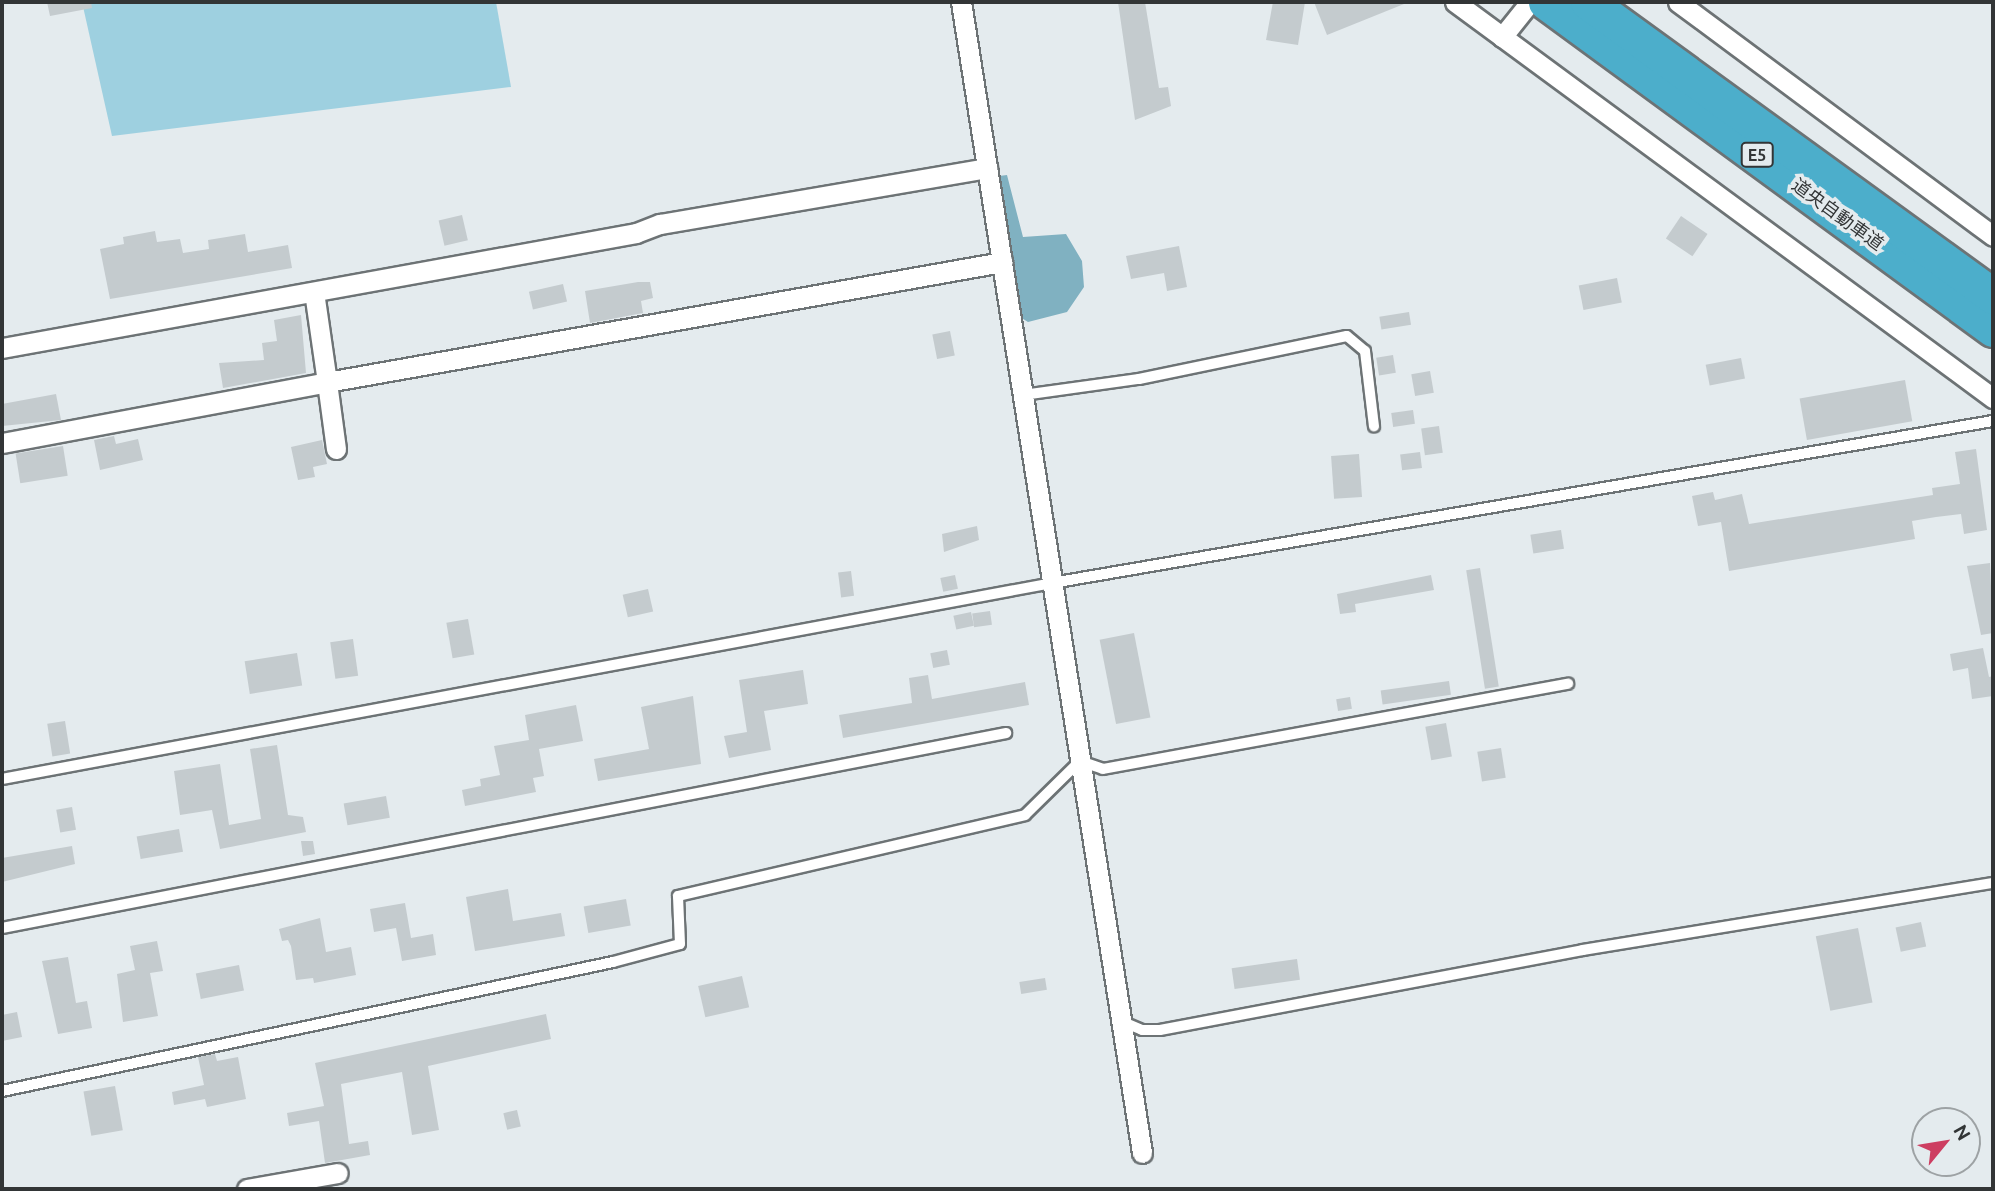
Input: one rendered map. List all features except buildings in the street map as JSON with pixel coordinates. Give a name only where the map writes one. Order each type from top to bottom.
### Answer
[{"type":"highway","name":"道央自動車道","points":[[1546,2],[1588,12],[1939,273],[1993,329]]},
{"type":"highway","name":"道央自動車道","points":[[1939,273],[1993,296]]},
{"type":"street","points":[[961,2],[1142,1153]]},
{"type":"street","points":[[1455,2],[1993,398]]},
{"type":"street","points":[[1502,37],[1530,2]]},
{"type":"street","points":[[1678,2],[1993,236]]},
{"type":"street","points":[[2,348],[636,233],[660,224],[987,168]]},
{"type":"street","points":[[2,443],[327,382],[1002,262]]},
{"type":"street","points":[[314,292],[336,449]]},
{"type":"street","points":[[247,1189],[338,1172]]},
{"type":"lane","points":[[1023,396],[1139,379],[1347,336],[1365,351],[1374,426]]},
{"type":"lane","points":[[2,779],[1052,583],[1993,421]]},
{"type":"lane","points":[[2,1091],[586,968],[680,944],[678,896],[1025,815],[1080,761],[1102,769],[1569,684]]},
{"type":"lane","points":[[2,928],[1006,733]]},
{"type":"lane","points":[[1121,1021],[1142,1030],[1160,1030],[1583,950],[1993,883]]},
{"type":"shaded area","points":[[82,2],[496,2],[511,87],[112,136]]},
{"type":"shaded area","points":[[1007,175],[1023,237],[1066,234],[1082,261],[1084,287],[1067,312],[1028,322],[1020,317],[999,176]]}]
